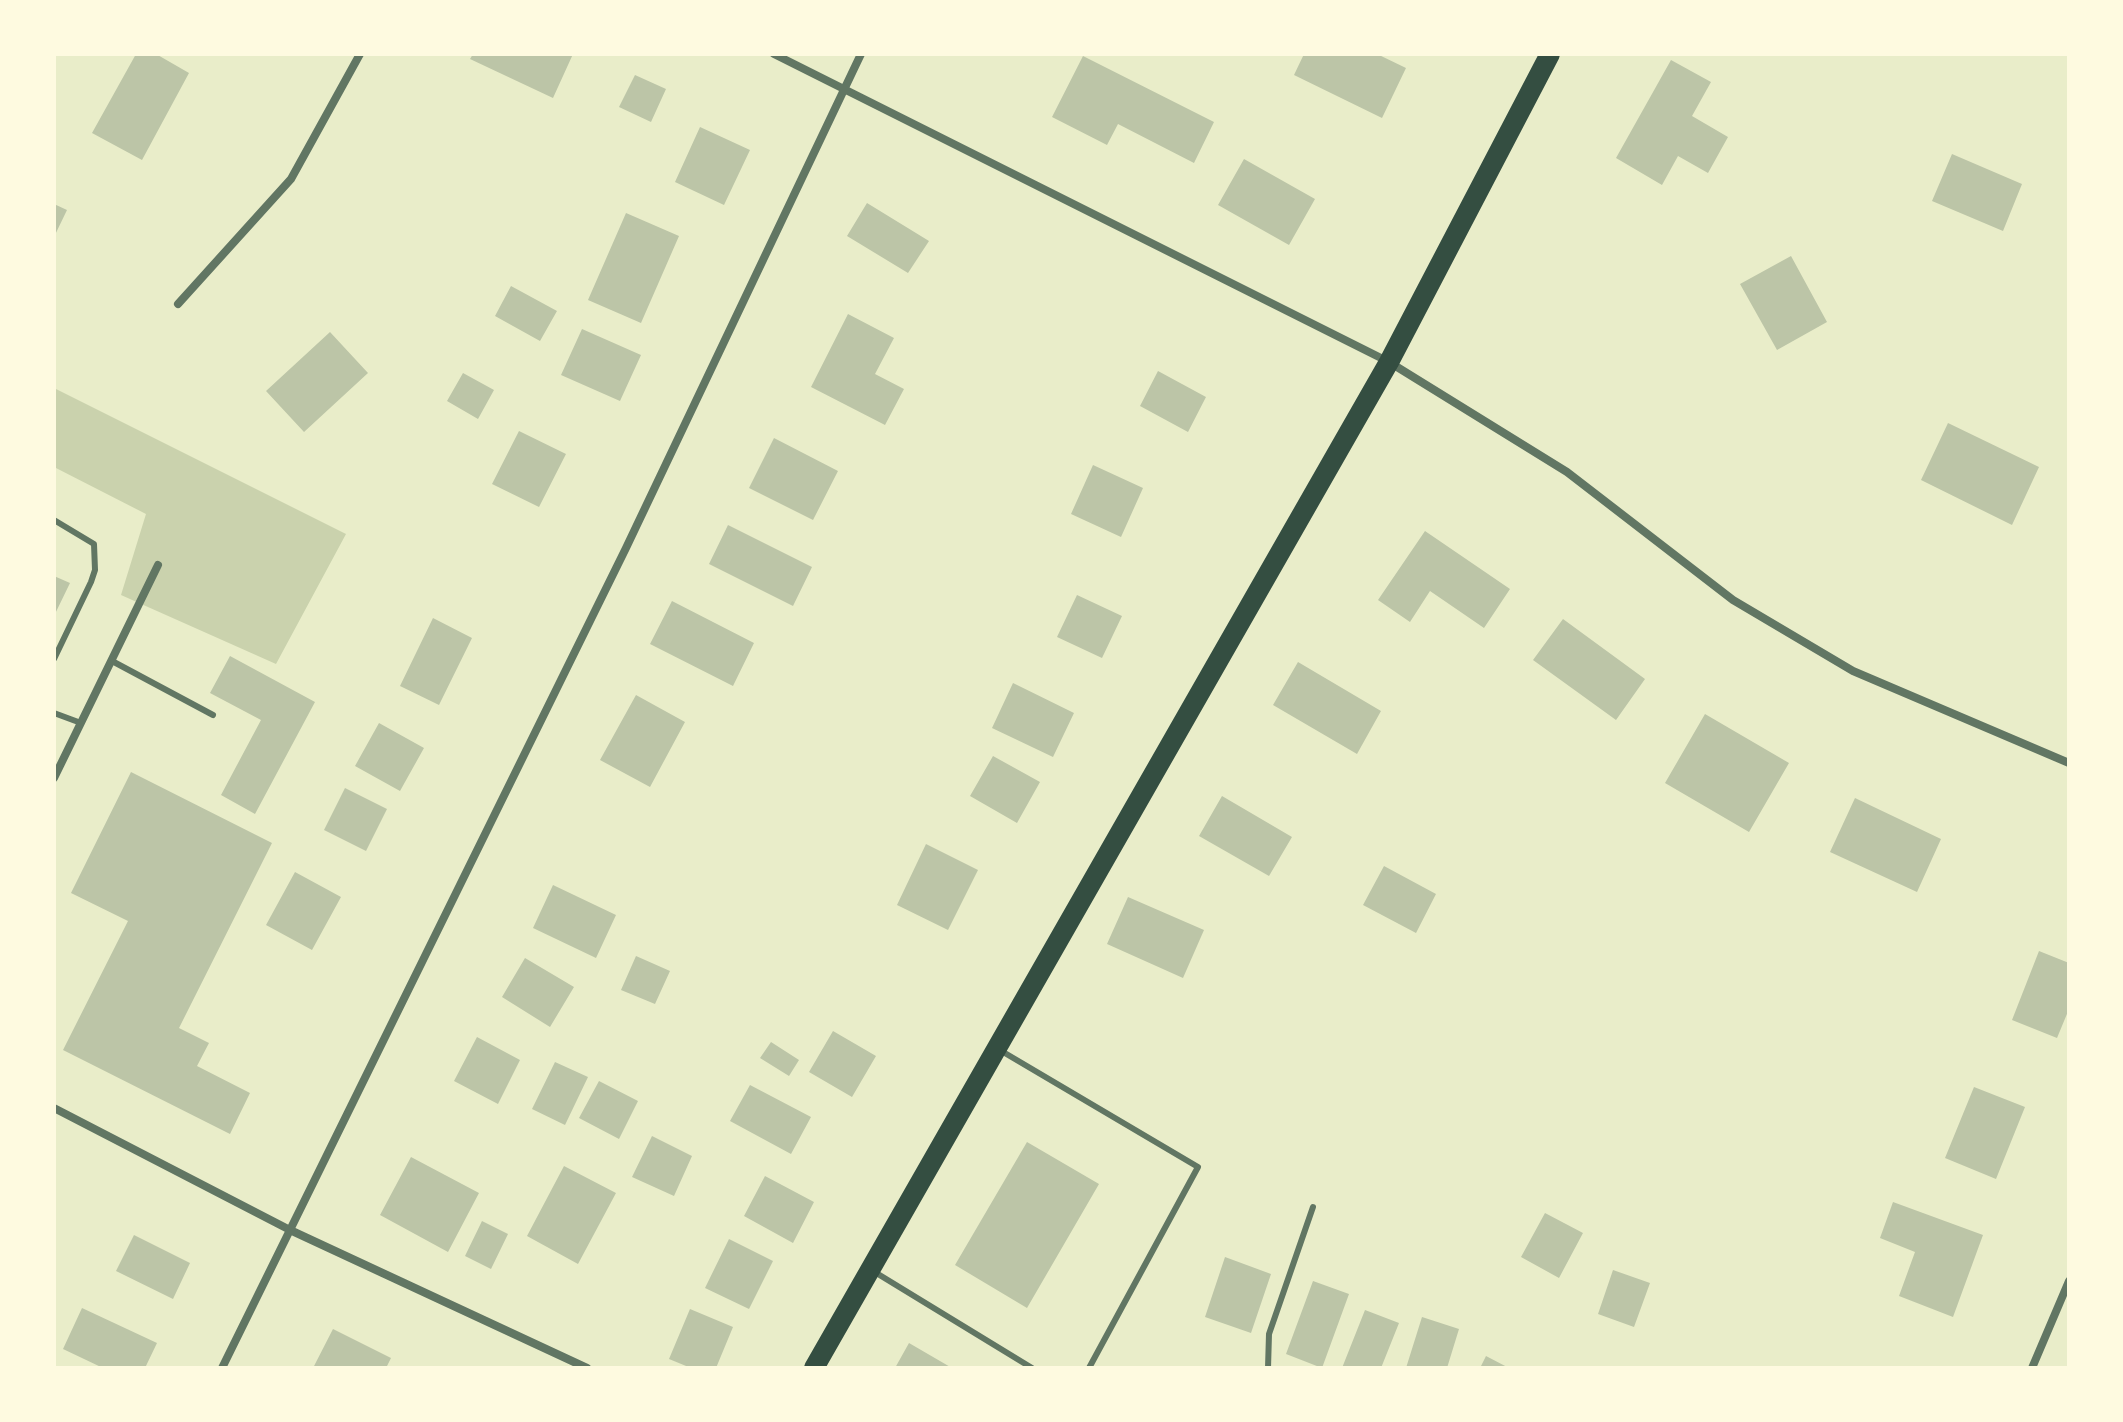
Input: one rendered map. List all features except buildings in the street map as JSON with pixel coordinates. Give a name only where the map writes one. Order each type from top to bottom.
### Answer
[{"type":"main road","points":[[814,1368],[1389,362],[1550,54]]},
{"type":"street","points":[[178,304],[291,179],[360,54]]},
{"type":"street","points":[[774,54],[1389,362],[1567,472],[1733,600],[1853,671],[2069,763]]},
{"type":"street","points":[[222,1368],[562,678],[861,54]]},
{"type":"street","points":[[54,778],[158,565]]},
{"type":"street","points":[[54,1108],[290,1230],[587,1368]]},
{"type":"street","points":[[2032,1368],[2069,1281]]},
{"type":"lane","points":[[54,520],[94,544],[95,570],[54,659]]},
{"type":"lane","points":[[112,661],[213,715]]},
{"type":"lane","points":[[54,713],[81,723]]},
{"type":"lane","points":[[996,1048],[1198,1167],[1089,1368]]},
{"type":"lane","points":[[1268,1368],[1269,1334],[1313,1207]]},
{"type":"lane","points":[[870,1269],[1032,1368]]},
{"type":"green space","points":[[54,388],[346,534],[276,664],[121,595],[146,514],[54,467]]}]
